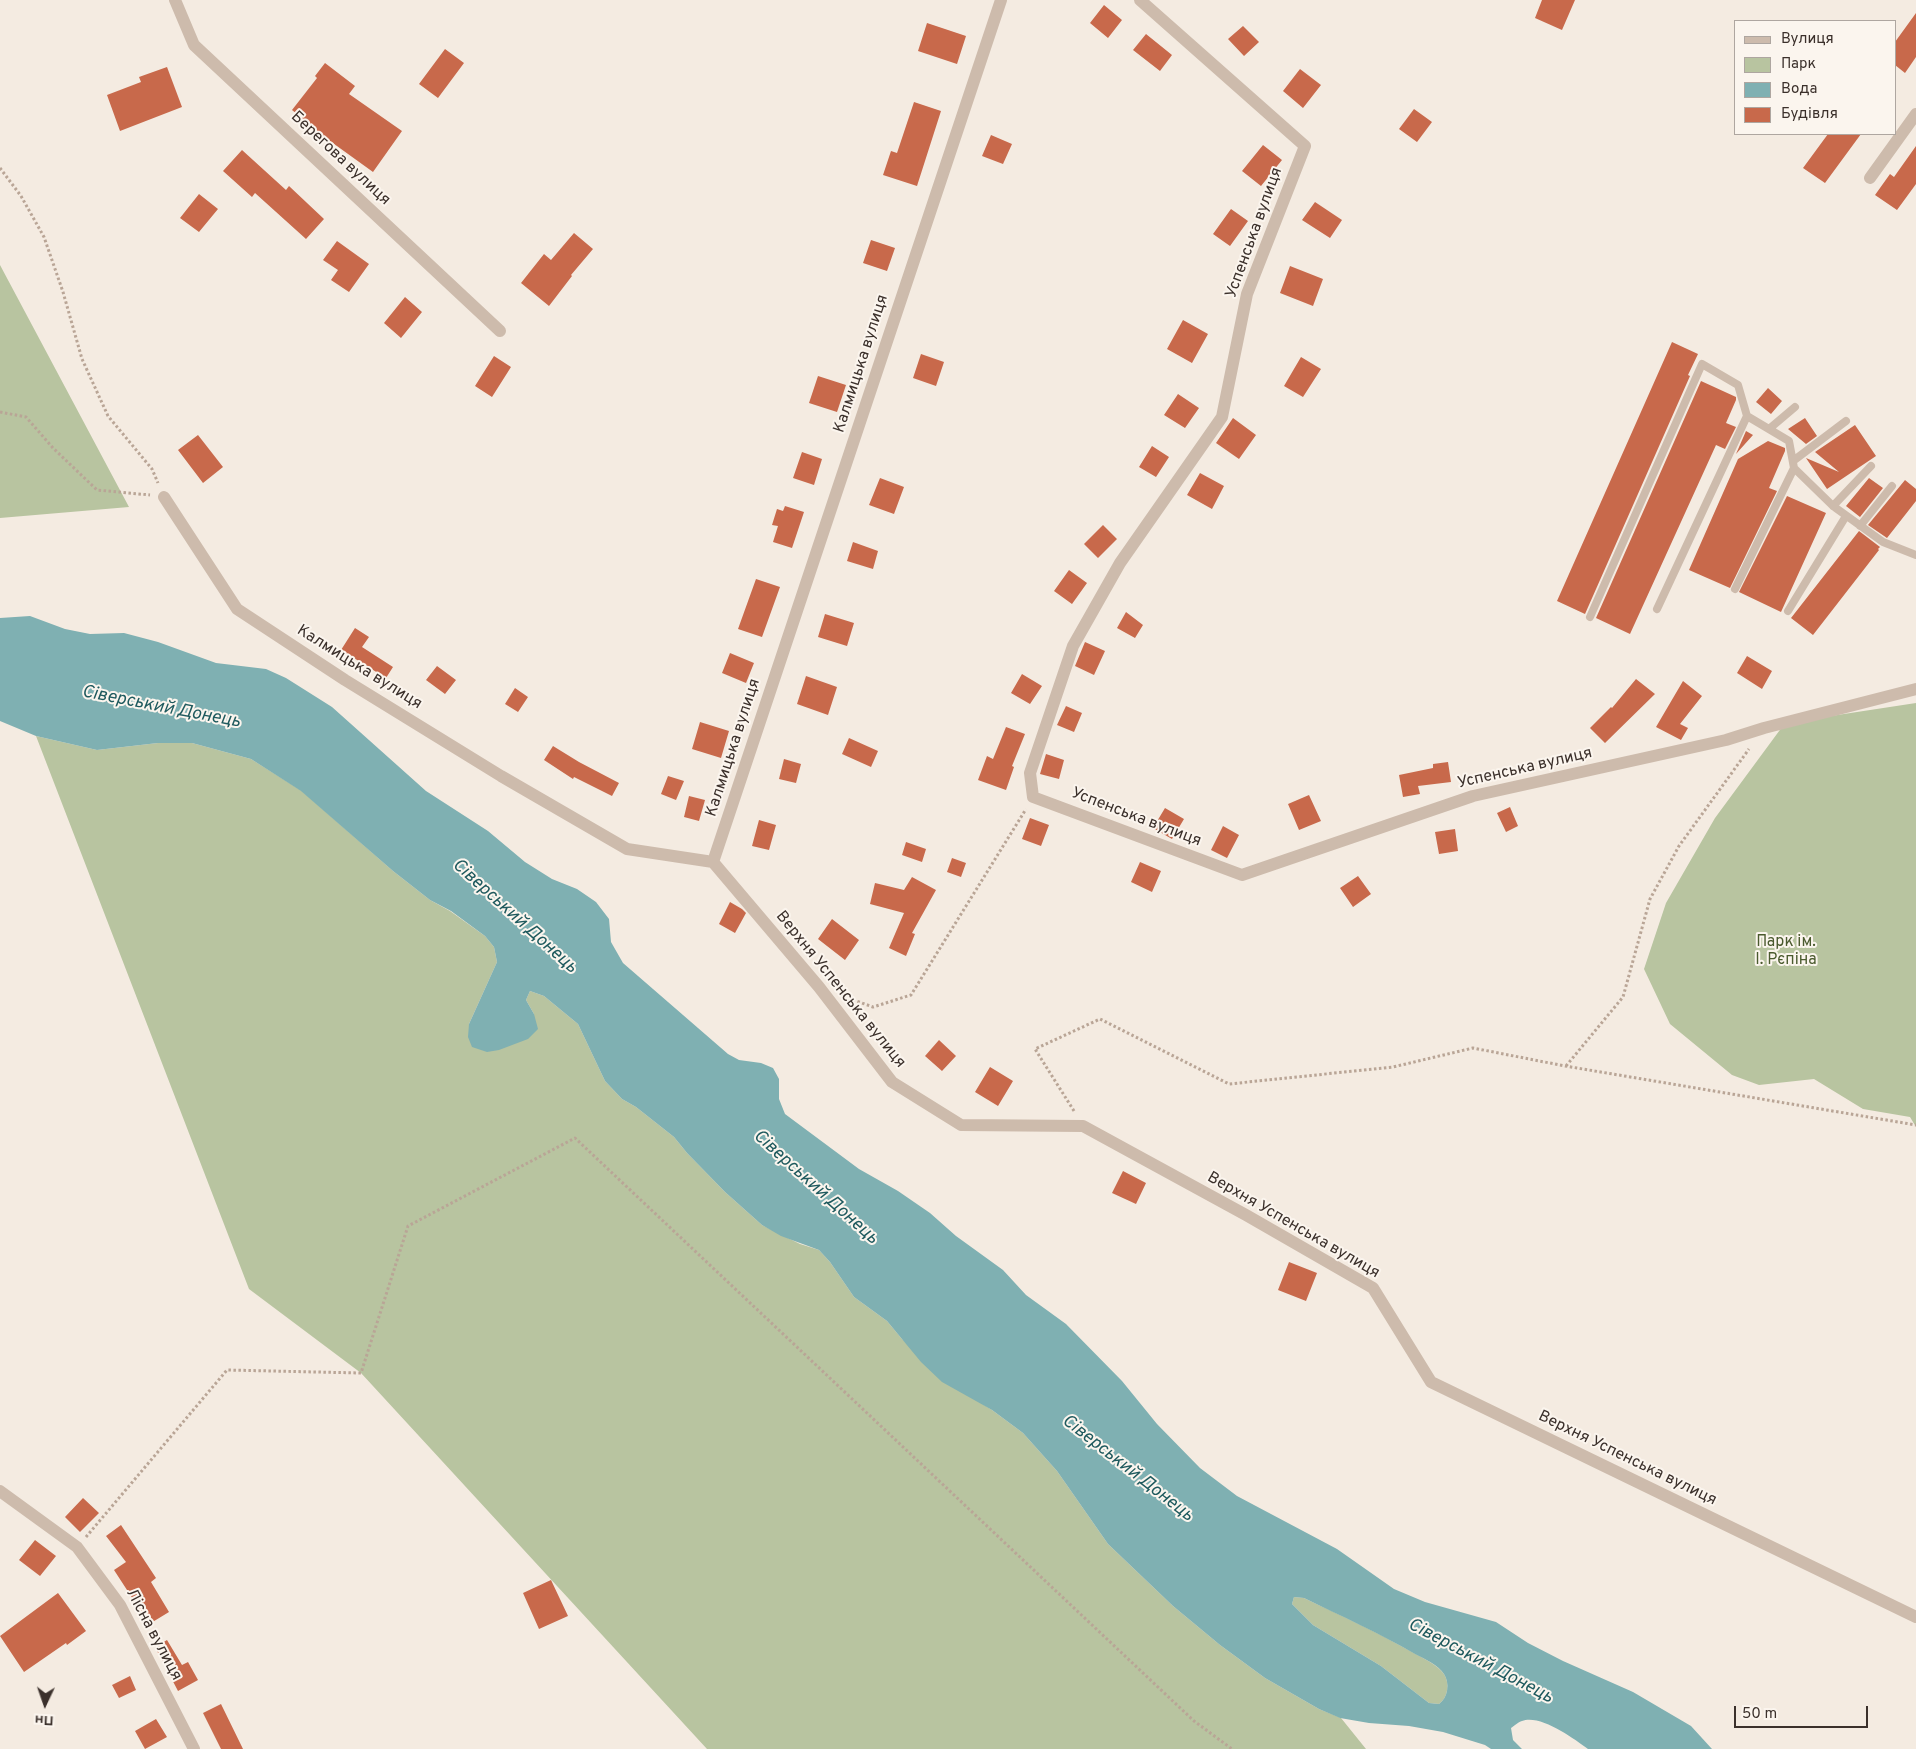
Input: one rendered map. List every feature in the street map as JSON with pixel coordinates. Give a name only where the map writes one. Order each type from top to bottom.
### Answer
[{"type":"street","name":"Берегова вулиця","points":[[175,0],[194,46],[500,331]]},
{"type":"street","name":"Калмицька вулиця","points":[[164,497],[237,609],[345,680],[501,776],[627,848],[713,862],[1001,0]]},
{"type":"street","name":"Успенська вулиця","points":[[1140,0],[1305,146],[1247,294],[1222,417],[1120,563],[1073,646],[1030,773],[1033,796],[1242,875],[1473,796],[1726,740],[1764,728],[1916,689]]},
{"type":"street","points":[[1870,178],[1916,114]]},
{"type":"street","name":"Верхня Успенська вулиця","points":[[713,862],[819,987],[892,1082],[962,1125],[1083,1126],[1246,1215],[1373,1288],[1431,1382],[1916,1617]]},
{"type":"street","name":"Лісна вулиця","points":[[0,1491],[77,1547],[120,1604],[194,1749]]},
{"type":"lane","points":[[1590,616],[1702,364],[1738,385],[1746,416],[1657,609]]},
{"type":"lane","points":[[1769,429],[1795,407]]},
{"type":"lane","points":[[1746,416],[1788,441],[1793,464],[1833,506],[1882,542],[1916,555]]},
{"type":"lane","points":[[1735,589],[1793,464],[1846,421]]},
{"type":"lane","points":[[1833,506],[1871,466]]},
{"type":"lane","points":[[1860,526],[1892,486]]},
{"type":"lane","points":[[1788,611],[1846,516]]},
{"type":"path","points":[[0,168],[21,196],[44,236],[82,358],[108,416],[152,469],[164,497],[97,490],[53,448],[26,417],[0,412]]},
{"type":"path","points":[[1565,1066],[1624,997],[1650,900],[1679,846],[1764,728]]},
{"type":"path","points":[[846,997],[873,1008],[911,995],[1033,796]]},
{"type":"path","points":[[1077,1115],[1035,1049],[1100,1019],[1229,1084],[1393,1067],[1473,1048],[1565,1066],[1916,1125]]},
{"type":"path","points":[[77,1547],[227,1370],[361,1373],[408,1226],[575,1138],[1194,1722],[1232,1749]]},
{"type":"green space","points":[[0,265],[129,507],[0,518]]},
{"type":"green space","name":"Парк ім. І. Рєпіна","points":[[1916,703],[1916,1127],[1910,1117],[1863,1109],[1814,1079],[1759,1085],[1732,1075],[1670,1024],[1644,969],[1666,903],[1715,818],[1785,723]]},
{"type":"green space","points":[[36,736],[97,750],[158,743],[192,743],[251,759],[302,791],[393,871],[430,900],[450,911],[485,936],[494,947],[497,962],[469,1024],[534,1014],[526,1000],[530,991],[544,996],[578,1024],[605,1081],[622,1099],[636,1107],[674,1137],[725,1192],[762,1225],[800,1244],[819,1250],[830,1262],[854,1297],[887,1321],[902,1339],[970,1396],[1023,1433],[1057,1471],[1108,1544],[1173,1606],[1220,1645],[1265,1678],[1319,1709],[1341,1718],[1366,1749],[707,1749],[361,1373],[249,1289]]},
{"type":"green space","points":[[1294,1597],[1304,1598],[1345,1617],[1433,1664],[1441,1670],[1447,1682],[1446,1694],[1442,1701],[1439,1704],[1429,1703],[1381,1666],[1313,1625],[1292,1604]]},
{"type":"water","name":"Сіверський Донець","points":[[30,616],[65,629],[90,634],[124,633],[158,642],[216,663],[266,669],[286,678],[332,707],[426,791],[488,831],[525,862],[552,879],[577,889],[596,902],[609,919],[611,942],[623,963],[728,1054],[739,1060],[761,1063],[773,1068],[779,1079],[779,1099],[785,1114],[859,1169],[898,1191],[930,1213],[956,1236],[1003,1270],[1026,1295],[1066,1324],[1122,1381],[1157,1424],[1200,1468],[1237,1496],[1337,1549],[1394,1589],[1425,1602],[1496,1622],[1528,1643],[1563,1661],[1633,1692],[1691,1726],[1712,1749],[1588,1749],[1556,1728],[1538,1721],[1529,1720],[1511,1728],[1513,1740],[1522,1749],[1491,1749],[1485,1745],[1443,1732],[1340,1718],[1319,1709],[1265,1678],[1220,1645],[1173,1606],[1108,1544],[1057,1471],[1023,1433],[992,1410],[942,1382],[921,1362],[887,1321],[854,1297],[830,1262],[819,1250],[781,1236],[762,1225],[725,1192],[674,1137],[636,1107],[622,1099],[605,1081],[578,1024],[544,996],[530,991],[526,1000],[534,1014],[538,1029],[528,1039],[499,1050],[487,1052],[472,1047],[468,1037],[469,1024],[497,962],[494,947],[485,936],[451,911],[430,900],[393,871],[301,791],[251,759],[192,743],[158,743],[97,750],[36,736],[0,721],[0,618]],"holes":[[[1294,1597],[1304,1598],[1374,1632],[1435,1665],[1444,1674],[1447,1682],[1446,1694],[1442,1701],[1439,1704],[1429,1703],[1381,1666],[1313,1625],[1292,1604]]]},
{"type":"building","points":[[1542,0],[1575,0],[1562,30],[1535,18]]},
{"type":"building","points":[[1104,5],[1122,20],[1108,38],[1090,23]]},
{"type":"building","points":[[1916,13],[1916,57],[1905,73],[1896,66],[1896,41]]},
{"type":"building","points":[[927,23],[966,36],[957,64],[918,51]]},
{"type":"building","points":[[1243,26],[1259,42],[1244,56],[1228,39]]},
{"type":"building","points":[[1146,34],[1172,55],[1160,71],[1133,50]]},
{"type":"building","points":[[445,49],[464,63],[438,98],[419,84]]},
{"type":"building","points":[[325,63],[355,86],[349,94],[402,131],[373,172],[330,141],[292,110],[317,78],[315,76]]},
{"type":"building","points":[[167,67],[182,107],[120,131],[107,95],[141,82],[139,77]]},
{"type":"building","points":[[1300,69],[1321,85],[1303,108],[1283,91]]},
{"type":"building","points":[[914,102],[941,111],[917,186],[883,175],[891,151],[897,153]]},
{"type":"building","points":[[1414,109],[1432,122],[1417,142],[1399,129]]},
{"type":"building","points":[[991,135],[1012,144],[1003,164],[982,156]]},
{"type":"building","points":[[1827,135],[1860,135],[1825,183],[1803,168]]},
{"type":"building","points":[[1263,145],[1282,160],[1261,186],[1242,171]]},
{"type":"building","points":[[1916,146],[1916,184],[1897,210],[1875,195],[1890,174],[1894,177]]},
{"type":"building","points":[[242,150],[286,190],[289,186],[324,219],[306,239],[255,193],[252,197],[223,171]]},
{"type":"building","points":[[199,194],[218,209],[199,232],[180,218]]},
{"type":"building","points":[[1315,202],[1342,220],[1330,238],[1302,220]]},
{"type":"building","points":[[1231,209],[1248,221],[1230,246],[1213,234]]},
{"type":"building","points":[[574,233],[593,249],[571,275],[549,306],[521,283],[544,254],[551,260]]},
{"type":"building","points":[[871,240],[895,248],[887,271],[863,263]]},
{"type":"building","points":[[337,241],[369,264],[349,292],[331,280],[338,270],[323,260]]},
{"type":"building","points":[[1290,266],[1323,279],[1313,306],[1280,293]]},
{"type":"building","points":[[405,297],[422,312],[401,338],[384,323]]},
{"type":"building","points":[[1183,320],[1208,334],[1192,363],[1167,349]]},
{"type":"building","points":[[1672,342],[1698,354],[1585,614],[1557,601]]},
{"type":"building","points":[[921,354],[944,362],[936,386],[913,378]]},
{"type":"building","points":[[494,356],[511,367],[492,397],[475,386]]},
{"type":"building","points":[[1301,357],[1321,369],[1303,397],[1284,386]]},
{"type":"building","points":[[818,376],[846,385],[837,412],[809,403]]},
{"type":"building","points":[[1701,381],[1736,397],[1726,423],[1736,427],[1725,449],[1716,445],[1630,634],[1596,618]]},
{"type":"building","points":[[1768,388],[1782,401],[1771,414],[1756,402]]},
{"type":"building","points":[[1178,394],[1199,408],[1185,428],[1164,415]]},
{"type":"building","points":[[1233,418],[1256,435],[1239,459],[1216,443]]},
{"type":"building","points":[[1805,418],[1817,436],[1806,444],[1788,429]]},
{"type":"building","points":[[1855,425],[1876,456],[1827,489],[1806,458],[1839,472],[1815,452]]},
{"type":"building","points":[[1746,431],[1753,435],[1736,454]]},
{"type":"building","points":[[198,435],[223,467],[203,483],[178,450]]},
{"type":"building","points":[[1768,441],[1785,448],[1769,488],[1777,491],[1730,588],[1689,570],[1738,459]]},
{"type":"building","points":[[1152,446],[1169,457],[1156,477],[1139,467]]},
{"type":"building","points":[[802,452],[822,459],[814,485],[793,478]]},
{"type":"building","points":[[1200,473],[1224,486],[1212,509],[1187,495]]},
{"type":"building","points":[[880,478],[904,487],[894,514],[869,505]]},
{"type":"building","points":[[1869,478],[1883,488],[1860,517],[1846,506]]},
{"type":"building","points":[[1905,480],[1916,489],[1916,501],[1887,538],[1868,525]]},
{"type":"building","points":[[1787,496],[1826,513],[1781,612],[1739,592]]},
{"type":"building","points":[[785,506],[804,512],[792,548],[773,542],[778,526],[772,525],[777,509],[783,511]]},
{"type":"building","points":[[1103,525],[1117,539],[1098,558],[1084,544]]},
{"type":"building","points":[[1859,531],[1880,547],[1879,550],[1813,635],[1791,618]]},
{"type":"building","points":[[853,542],[878,551],[873,569],[847,561]]},
{"type":"building","points":[[1069,570],[1087,583],[1072,604],[1054,591]]},
{"type":"building","points":[[756,579],[780,587],[762,637],[738,629]]},
{"type":"building","points":[[1126,612],[1143,625],[1135,638],[1117,628]]},
{"type":"building","points":[[825,614],[854,623],[847,646],[818,637]]},
{"type":"building","points":[[355,628],[369,637],[362,647],[393,667],[386,678],[341,650]]},
{"type":"building","points":[[1085,642],[1105,651],[1094,675],[1075,666]]},
{"type":"building","points":[[730,653],[754,663],[746,683],[722,673]]},
{"type":"building","points":[[1747,656],[1772,671],[1762,689],[1737,673]]},
{"type":"building","points":[[437,666],[456,680],[445,694],[426,680]]},
{"type":"building","points":[[1022,674],[1042,686],[1030,704],[1011,693]]},
{"type":"building","points":[[806,676],[837,687],[828,715],[797,704]]},
{"type":"building","points":[[1636,679],[1655,694],[1605,743],[1590,728],[1612,708]]},
{"type":"building","points":[[1683,681],[1702,696],[1680,724],[1688,728],[1681,740],[1656,727]]},
{"type":"building","points":[[515,688],[528,697],[518,712],[505,704]]},
{"type":"building","points":[[1066,706],[1082,713],[1074,732],[1057,725]]},
{"type":"building","points":[[700,722],[729,731],[721,758],[692,749]]},
{"type":"building","points":[[1006,727],[1025,734],[1012,766],[1014,767],[1006,790],[978,780],[987,756],[993,759]]},
{"type":"building","points":[[849,738],[878,751],[871,767],[842,754]]},
{"type":"building","points":[[553,746],[619,783],[612,796],[574,777],[573,779],[544,760]]},
{"type":"building","points":[[1046,754],[1064,760],[1059,779],[1040,774]]},
{"type":"building","points":[[784,759],[801,764],[796,783],[779,779]]},
{"type":"building","points":[[1448,762],[1451,782],[1418,786],[1420,794],[1403,797],[1399,775],[1433,768],[1433,764]]},
{"type":"building","points":[[668,776],[684,781],[676,800],[661,794]]},
{"type":"building","points":[[1309,795],[1321,821],[1299,830],[1288,804]]},
{"type":"building","points":[[689,796],[705,800],[699,821],[684,817]]},
{"type":"building","points":[[1510,807],[1518,826],[1506,832],[1497,813]]},
{"type":"building","points":[[1165,808],[1184,819],[1172,839],[1153,828]]},
{"type":"building","points":[[1030,818],[1049,825],[1041,846],[1022,839]]},
{"type":"building","points":[[759,820],[776,825],[769,850],[752,846]]},
{"type":"building","points":[[1223,826],[1239,835],[1227,858],[1211,850]]},
{"type":"building","points":[[1455,829],[1458,851],[1439,854],[1435,832]]},
{"type":"building","points":[[906,842],[926,849],[922,862],[902,855]]},
{"type":"building","points":[[952,858],[966,863],[961,877],[947,872]]},
{"type":"building","points":[[1140,862],[1161,871],[1152,892],[1131,882]]},
{"type":"building","points":[[1358,876],[1371,894],[1353,907],[1340,888]]},
{"type":"building","points":[[912,877],[936,890],[912,933],[915,934],[906,956],[889,948],[904,913],[870,904],[875,883],[904,890]]},
{"type":"building","points":[[730,902],[746,913],[735,933],[719,924]]},
{"type":"building","points":[[832,919],[859,940],[845,960],[818,939]]},
{"type":"building","points":[[939,1040],[956,1056],[942,1071],[925,1056]]},
{"type":"building","points":[[990,1067],[1013,1081],[998,1106],[975,1092]]},
{"type":"building","points":[[1123,1171],[1146,1183],[1136,1204],[1112,1193]]},
{"type":"building","points":[[1289,1262],[1317,1273],[1306,1301],[1278,1290]]},
{"type":"building","points":[[83,1498],[99,1513],[80,1532],[65,1517]]},
{"type":"building","points":[[121,1525],[156,1578],[151,1582],[169,1612],[146,1626],[137,1611],[140,1610],[114,1570],[126,1562],[106,1536]]},
{"type":"building","points":[[35,1540],[56,1556],[40,1576],[19,1560]]},
{"type":"building","points":[[551,1580],[568,1616],[539,1629],[523,1593]]},
{"type":"building","points":[[58,1593],[86,1631],[24,1672],[0,1636]]},
{"type":"building","points":[[167,1640],[182,1665],[188,1662],[198,1680],[178,1691],[155,1647]]},
{"type":"building","points":[[130,1676],[136,1690],[119,1698],[112,1685]]},
{"type":"building","points":[[221,1704],[243,1749],[221,1749],[203,1713]]},
{"type":"building","points":[[156,1719],[167,1737],[145,1749],[135,1731]]}]
